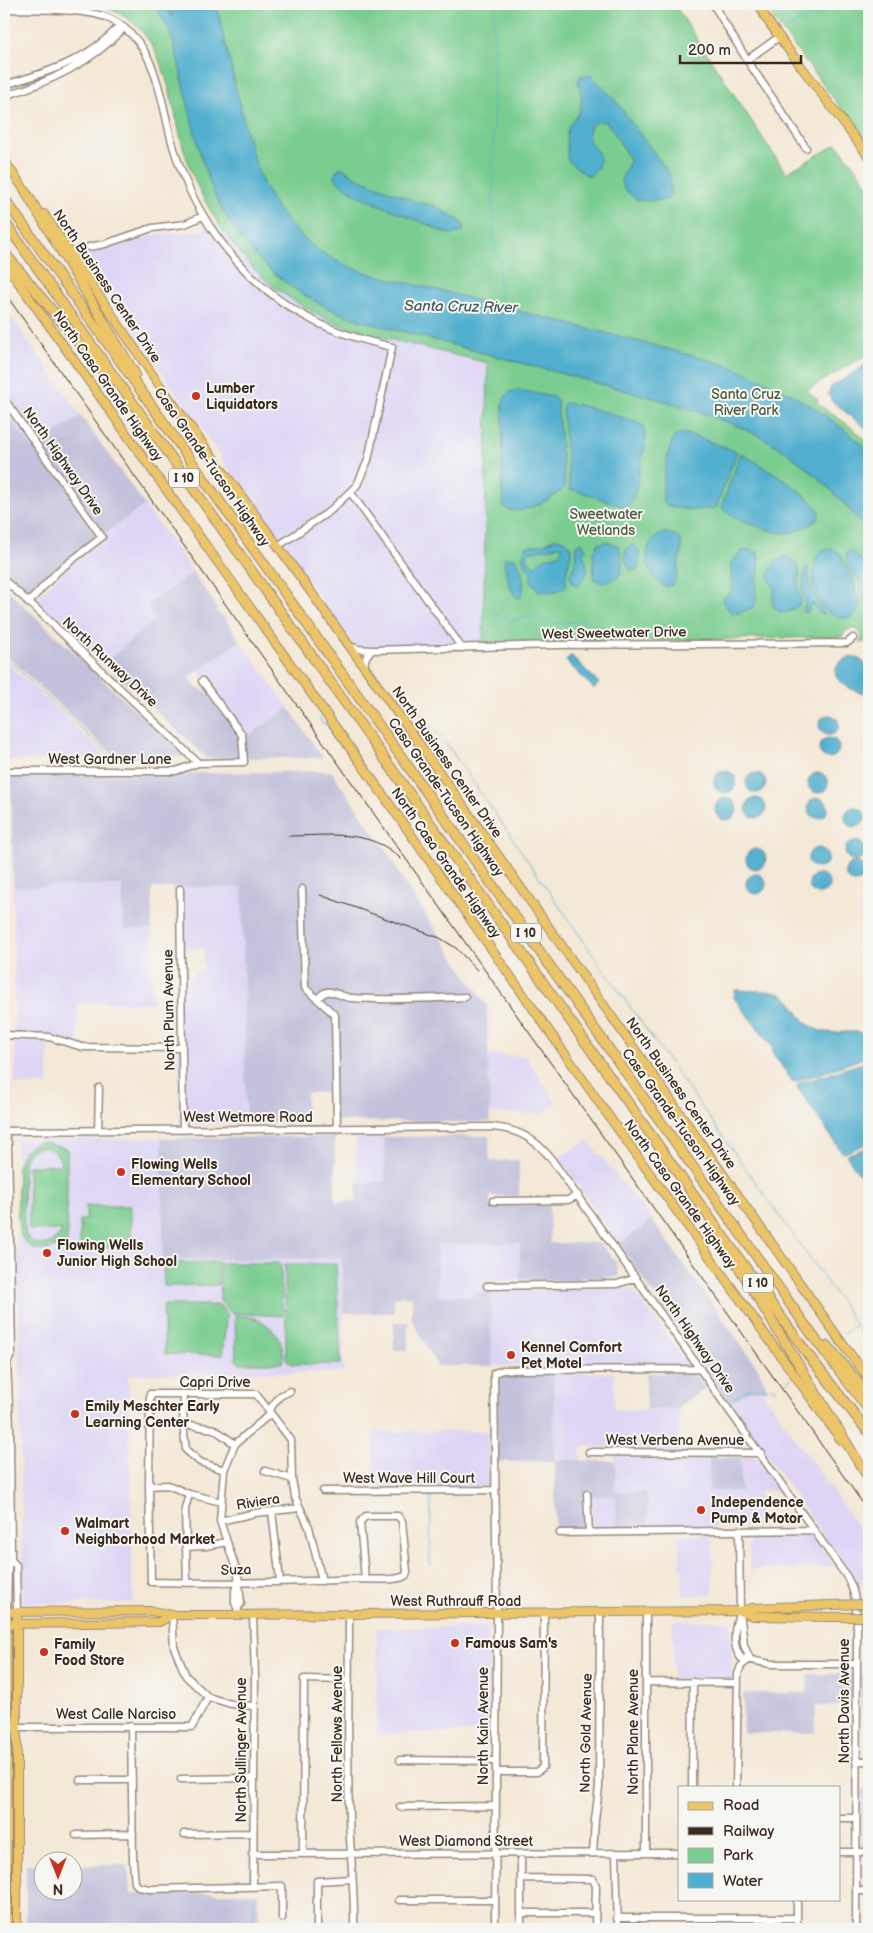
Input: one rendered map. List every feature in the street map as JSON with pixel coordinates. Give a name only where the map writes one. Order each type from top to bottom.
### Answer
[{"type":"highway","points":[[28,194],[160,418]]},
{"type":"highway","name":"Casa Grande-Tucson Highway","points":[[4,198],[783,1293],[869,1410]]},
{"type":"highway","name":"Casa Grande-Tucson Highway","points":[[4,221],[705,1212],[809,1356],[869,1434]]},
{"type":"highway","points":[[4,252],[151,430]]},
{"type":"highway","points":[[705,1212],[862,1468]]},
{"type":"highway","points":[[783,1293],[869,1396]]},
{"type":"main road","points":[[760,4],[765,17],[779,37],[869,157]]},
{"type":"main road","name":"North Business Center Drive","points":[[4,160],[60,238],[158,383],[278,546],[842,1344],[869,1379]]},
{"type":"main road","name":"North Casa Grande Highway","points":[[4,262],[610,1118],[869,1478]]},
{"type":"main road","name":"West Ruthrauff Road","points":[[5,1612],[152,1610],[172,1615],[238,1611],[253,1615],[497,1614],[740,1611],[752,1608],[868,1604]]},
{"type":"main road","name":"West Ruthrauff Road","points":[[740,1611],[753,1616],[868,1617]]},
{"type":"main road","points":[[5,1612],[5,1896],[7,1929]]},
{"type":"main road","points":[[17,1612],[17,1929]]},
{"type":"main road","name":"West Ruthrauff Road","points":[[5,1624],[159,1622],[172,1615]]},
{"type":"street","points":[[713,4],[747,60],[806,148]]},
{"type":"street","points":[[4,9],[85,12],[102,16],[122,27],[138,41],[156,75],[174,149],[191,196],[233,255],[252,277],[272,294],[314,321],[366,341],[392,347],[364,474],[351,493],[330,511],[278,546]]},
{"type":"street","points":[[4,85],[66,64],[98,45],[122,27]]},
{"type":"street","points":[[4,96],[58,76],[88,60],[109,44],[122,27]]},
{"type":"street","points":[[747,60],[779,37]]},
{"type":"street","points":[[89,247],[105,244],[152,228],[186,224],[204,216]]},
{"type":"street","name":"North Highway Drive","points":[[4,399],[102,537],[58,571],[28,603]]},
{"type":"street","points":[[351,493],[462,648]]},
{"type":"street","name":"North Runway Drive","points":[[4,580],[198,763]]},
{"type":"street","points":[[444,649],[452,636]]},
{"type":"street","name":"West Sweetwater Drive","points":[[348,645],[358,649],[373,650],[565,645],[847,643],[853,638]]},
{"type":"street","points":[[365,668],[365,657],[373,650]]},
{"type":"street","name":"West Gardner Lane","points":[[7,771],[176,771],[198,763],[244,762],[244,738],[242,734],[202,680]]},
{"type":"street","points":[[4,777],[7,771]]},
{"type":"street","name":"North Plum Avenue","points":[[180,889],[183,1130]]},
{"type":"street","points":[[302,889],[305,988],[335,1015],[337,1129]]},
{"type":"street","points":[[318,999],[322,993],[327,992],[344,997],[368,999],[465,997]]},
{"type":"street","points":[[4,1035],[48,1037],[82,1047],[182,1048]]},
{"type":"street","points":[[98,1130],[99,1088]]},
{"type":"street","name":"North Highway Drive","points":[[492,1127],[518,1132],[535,1141],[545,1151],[761,1453],[847,1577],[855,1593]]},
{"type":"street","name":"West Wetmore Road","points":[[4,1131],[492,1127]]},
{"type":"street","points":[[4,1131],[8,1143],[6,1231],[12,1354],[7,1362],[6,1374],[11,1560],[8,1567],[5,1612]]},
{"type":"street","points":[[493,1201],[568,1200],[578,1195]]},
{"type":"street","points":[[487,1286],[617,1284],[636,1278]]},
{"type":"street","points":[[4,1355],[7,1362]]},
{"type":"street","name":"North Kain Avenue","points":[[495,1929],[497,1614],[494,1372],[502,1370],[700,1369]]},
{"type":"street","points":[[238,1611],[235,1603],[235,1590],[238,1584],[238,1575],[220,1521],[224,1470],[235,1444],[270,1412],[280,1396],[290,1391]]},
{"type":"street","name":"Capri Drive","points":[[149,1486],[150,1394],[256,1394],[290,1440],[295,1497],[309,1527],[322,1581]]},
{"type":"street","points":[[184,1394],[183,1424],[186,1450],[200,1462],[224,1470]]},
{"type":"street","points":[[183,1424],[214,1429],[235,1444]]},
{"type":"street","name":"West Verbena Avenue","points":[[589,1452],[761,1453]]},
{"type":"street","points":[[265,1471],[292,1479]]},
{"type":"street","points":[[149,1486],[168,1485],[189,1494],[222,1502]]},
{"type":"street","name":"Suza","points":[[149,1486],[151,1582],[238,1584],[280,1581],[405,1579],[407,1572],[400,1516],[366,1516],[361,1518],[365,1579]]},
{"type":"street","name":"West Wave Hill Court","points":[[323,1491],[495,1490]]},
{"type":"street","points":[[186,1583],[185,1509],[189,1494]]},
{"type":"street","points":[[587,1494],[589,1533]]},
{"type":"street","name":"Riviera","points":[[220,1521],[255,1513],[300,1508]]},
{"type":"street","points":[[272,1511],[280,1581]]},
{"type":"street","points":[[739,1530],[740,1611],[744,1645],[750,1659],[758,1663],[771,1664],[857,1664]]},
{"type":"street","points":[[560,1533],[814,1530]]},
{"type":"street","points":[[186,1547],[227,1542]]},
{"type":"street","points":[[11,1560],[16,1565],[17,1612]]},
{"type":"street","name":"North Davis Avenue","points":[[855,1593],[857,1664],[856,1929]]},
{"type":"street","name":"North Gold Avenue","points":[[593,1853],[594,1820],[599,1787],[600,1612]]},
{"type":"street","name":"North Plane Avenue","points":[[646,1612],[646,1853]]},
{"type":"street","points":[[496,1772],[544,1772],[544,1613]]},
{"type":"street","name":"North Fellows Avenue","points":[[349,1614],[350,1853],[355,1897],[354,1929]]},
{"type":"street","points":[[172,1615],[174,1647],[186,1676],[208,1696],[231,1704],[253,1706]]},
{"type":"street","name":"North Sullinger Avenue","points":[[253,1615],[253,1886]]},
{"type":"street","points":[[736,1786],[738,1683],[740,1668],[750,1659]]},
{"type":"street","points":[[303,1854],[304,1679],[349,1680]]},
{"type":"street","points":[[646,1682],[738,1683]]},
{"type":"street","points":[[692,1786],[693,1682]]},
{"type":"street","name":"West Calle Narciso","points":[[6,1727],[192,1727],[208,1696]]},
{"type":"street","points":[[131,1726],[134,1878],[139,1887],[150,1889],[282,1886],[282,1918]]},
{"type":"street","points":[[400,1760],[496,1761]]},
{"type":"street","points":[[856,1761],[869,1761]]},
{"type":"street","points":[[181,1779],[254,1778]]},
{"type":"street","points":[[80,1780],[132,1780]]},
{"type":"street","points":[[400,1808],[495,1806]]},
{"type":"street","points":[[840,1818],[856,1818]]},
{"type":"street","points":[[5,1829],[17,1829]]},
{"type":"street","points":[[184,1834],[253,1833]]},
{"type":"street","points":[[76,1835],[133,1834]]},
{"type":"street","points":[[840,1852],[869,1852]]},
{"type":"street","points":[[616,1853],[618,1929]]},
{"type":"street","name":"West Diamond Street","points":[[252,1854],[678,1853]]},
{"type":"street","points":[[521,1860],[521,1929]]},
{"type":"street","points":[[521,1878],[593,1879],[596,1886],[595,1929]]},
{"type":"street","points":[[317,1929],[317,1881],[352,1879]]},
{"type":"street","points":[[856,1891],[869,1891]]},
{"type":"street","points":[[399,1900],[495,1900]]},
{"type":"street","points":[[797,1900],[797,1929]]},
{"type":"street","points":[[521,1913],[595,1913]]},
{"type":"street","points":[[618,1918],[797,1918]]},
{"type":"shaded area","points":[[220,225],[232,244],[307,309],[340,325],[488,363],[483,644],[369,647],[354,645],[140,341],[86,253],[157,234],[193,232]]},
{"type":"shaded area","points":[[4,307],[81,416],[33,449],[4,411]]},
{"type":"shaded area","points":[[4,411],[33,448],[81,416],[145,505],[63,563],[29,597],[4,574]]},
{"type":"shaded area","points":[[145,505],[193,572],[146,606],[156,620],[139,632],[105,664],[33,602],[68,566],[101,542],[107,532]]},
{"type":"shaded area","points":[[193,572],[217,608],[216,612],[224,617],[240,641],[188,678],[196,687],[207,692],[241,739],[247,737],[289,708],[323,758],[207,758],[105,664],[139,632],[156,620],[146,606]]},
{"type":"shaded area","points":[[4,587],[185,757],[116,758],[4,653]]},
{"type":"shaded area","points":[[240,641],[289,708],[247,737],[200,670]]},
{"type":"shaded area","points":[[4,660],[108,758],[108,760],[4,760]]},
{"type":"shaded area","points":[[331,771],[390,856],[405,884],[487,1006],[490,1122],[333,1121],[332,1092],[306,1093],[306,1122],[246,1123],[242,887],[152,888],[152,929],[123,929],[122,885],[13,887],[11,776]]},
{"type":"shaded area","points":[[122,885],[123,929],[152,929],[153,1003],[78,1003],[78,1043],[48,1043],[48,1085],[15,1085],[13,887]]},
{"type":"shaded area","points":[[177,887],[242,887],[246,1123],[180,1124],[178,979],[194,979],[195,972],[204,971],[204,949],[178,949]]},
{"type":"shaded area","points":[[487,1055],[525,1056],[557,1103],[541,1114],[489,1113]]},
{"type":"shaded area","points":[[335,1136],[335,1202],[357,1201],[357,1183],[385,1182],[384,1137],[489,1136],[490,1161],[519,1160],[519,1196],[490,1196],[490,1205],[549,1205],[550,1243],[600,1243],[616,1262],[619,1277],[580,1278],[580,1280],[520,1280],[520,1243],[437,1244],[438,1296],[472,1296],[472,1292],[491,1292],[492,1366],[437,1366],[412,1319],[412,1296],[394,1297],[394,1313],[343,1313],[342,1258],[163,1260],[162,1139]]},
{"type":"shaded area","points":[[356,1137],[384,1137],[385,1182],[357,1183]]},
{"type":"shaded area","points":[[162,1138],[163,1260],[342,1258],[344,1372],[128,1374],[133,1603],[23,1603],[16,1140]]},
{"type":"shaded area","points":[[588,1140],[652,1220],[619,1244],[559,1158]]},
{"type":"shaded area","points":[[652,1220],[758,1368],[768,1390],[748,1391],[730,1403],[619,1244]]},
{"type":"shaded area","points":[[520,1243],[520,1280],[488,1281],[488,1292],[473,1292],[472,1296],[438,1296],[437,1244]]},
{"type":"shaded area","points":[[631,1288],[691,1367],[492,1366],[491,1292]]},
{"type":"shaded area","points":[[394,1322],[408,1322],[408,1350],[394,1350]]},
{"type":"shaded area","points":[[693,1372],[705,1388],[679,1406],[679,1409],[646,1409],[646,1373]]},
{"type":"shaded area","points":[[553,1373],[614,1373],[614,1410],[679,1409],[679,1457],[709,1457],[710,1491],[741,1491],[741,1457],[754,1456],[781,1491],[759,1491],[760,1527],[648,1527],[647,1492],[616,1492],[614,1447],[596,1448],[588,1446],[582,1449],[580,1453],[583,1461],[555,1461]]},
{"type":"shaded area","points":[[553,1373],[555,1460],[615,1461],[616,1492],[647,1492],[648,1527],[616,1530],[616,1496],[592,1496],[584,1497],[585,1530],[555,1530],[555,1461],[497,1462],[496,1375]]},
{"type":"shaded area","points":[[748,1391],[762,1391],[869,1543],[869,1590],[847,1569],[730,1403]]},
{"type":"shaded area","points":[[489,1431],[488,1487],[374,1487],[373,1432]]},
{"type":"shaded area","points":[[709,1457],[741,1457],[741,1491],[709,1491]]},
{"type":"shaded area","points":[[592,1496],[616,1496],[616,1530],[593,1530]]},
{"type":"shaded area","points":[[712,1534],[713,1595],[683,1596],[679,1535]]},
{"type":"shaded area","points":[[749,1535],[813,1535],[836,1567],[750,1570]]},
{"type":"shaded area","points":[[672,1621],[731,1622],[732,1681],[673,1680]]},
{"type":"shaded area","points":[[489,1627],[489,1732],[377,1734],[377,1628]]},
{"type":"shaded area","points":[[808,1674],[852,1674],[851,1706],[816,1706],[815,1733],[743,1733],[743,1693],[807,1693]]},
{"type":"shaded area","points":[[869,1674],[869,1716],[862,1716],[860,1675]]},
{"type":"shaded area","points":[[869,1789],[869,1845],[861,1846],[861,1790]]},
{"type":"shaded area","points":[[26,1865],[32,1865],[32,1900],[82,1900],[82,1865],[128,1865],[130,1893],[258,1893],[259,1929],[26,1929]]},
{"type":"green space","points":[[74,3],[86,4],[42,4]]},
{"type":"green space","points":[[86,4],[674,4],[786,173],[837,144],[869,186],[869,353],[807,390],[818,400],[817,403],[851,427],[869,443],[869,642],[860,642],[862,636],[859,631],[853,628],[845,631],[842,637],[483,644],[488,363],[343,326],[302,306],[268,282],[231,242],[200,192],[187,160],[164,72],[155,51],[143,33],[127,18],[106,8]]},
{"type":"green space","points":[[767,4],[869,4],[869,145],[770,14]]},
{"type":"green space","points":[[39,1142],[67,1148],[67,1244],[45,1250],[35,1249],[27,1244],[22,1238],[18,1222],[18,1166],[25,1151]],"holes":[[[39,1147],[48,1148],[54,1152],[59,1157],[61,1165],[28,1166],[29,1230],[62,1230],[55,1240],[45,1244],[34,1243],[26,1234],[25,1229],[23,1173],[25,1159],[30,1152]]]},
{"type":"green space","points":[[86,1206],[131,1206],[131,1241],[116,1241],[106,1248],[80,1248],[80,1220],[86,1220]]},
{"type":"green space","points":[[218,1262],[218,1285],[164,1286],[163,1263]]},
{"type":"green space","points":[[220,1263],[278,1263],[281,1266],[283,1316],[232,1313],[220,1301]]},
{"type":"green space","points":[[285,1264],[336,1264],[341,1364],[291,1364],[286,1359]]},
{"type":"green space","points":[[163,1305],[220,1305],[227,1314],[222,1355],[165,1354]]},
{"type":"green space","points":[[235,1315],[255,1318],[273,1330],[282,1349],[282,1363],[239,1363],[236,1360]]},
{"type":"water","name":"Santa Cruz River","points":[[151,4],[164,4],[172,17],[168,4],[216,4],[249,142],[262,181],[272,200],[292,227],[318,250],[349,267],[375,275],[717,362],[779,388],[835,422],[869,451],[869,533],[831,490],[803,465],[772,443],[745,429],[672,403],[359,320],[314,300],[293,287],[255,255],[225,215],[214,193],[200,153],[173,40],[164,21]]},
{"type":"water","points":[[589,75],[615,100],[670,175],[671,193],[666,200],[637,200],[624,189],[621,182],[629,160],[609,125],[605,122],[592,124],[589,133],[589,140],[599,155],[600,160],[598,167],[590,176],[569,162],[567,157],[567,133],[569,126],[579,112],[582,100],[578,80],[580,76]]},
{"type":"water","points":[[341,167],[358,178],[417,202],[435,206],[459,220],[464,225],[463,232],[454,234],[444,233],[354,193],[335,178],[336,171]]},
{"type":"water","points":[[869,363],[869,431],[832,401],[828,394],[831,387]]},
{"type":"water","points":[[519,390],[553,397],[557,400],[565,487],[536,506],[527,509],[510,510],[504,507],[502,492],[503,403],[508,393]]},
{"type":"water","points":[[564,403],[605,412],[643,426],[646,439],[635,493],[630,505],[624,507],[570,490],[562,408]]},
{"type":"water","points":[[681,433],[692,435],[737,452],[716,508],[681,509],[663,502],[664,478],[669,449],[675,436]]},
{"type":"water","points":[[741,453],[784,479],[808,498],[819,510],[819,518],[803,528],[784,533],[750,523],[725,511],[721,507]]},
{"type":"water","points":[[664,533],[679,538],[682,547],[676,578],[672,585],[665,587],[653,575],[647,559],[650,544],[656,537]]},
{"type":"water","points":[[556,538],[570,545],[571,550],[566,578],[567,585],[558,591],[539,591],[531,581],[531,571],[523,560],[526,547],[544,544]],"holes":[[[563,547],[559,554],[542,559],[535,566],[528,560],[528,552]]]},
{"type":"water","points":[[606,541],[619,546],[622,566],[619,575],[615,579],[601,583],[594,579],[593,553],[598,544]]},
{"type":"water","points":[[582,542],[586,550],[583,552],[588,571],[578,587],[573,584],[570,575],[576,560],[576,545]]},
{"type":"water","points":[[632,544],[639,553],[638,570],[630,570],[624,557],[626,549]]},
{"type":"water","points":[[833,549],[840,553],[853,578],[856,594],[860,601],[860,606],[856,613],[849,618],[840,618],[826,611],[813,585],[815,562],[818,554],[822,550]]},
{"type":"water","points":[[748,550],[758,553],[759,558],[755,604],[754,607],[740,613],[731,613],[723,603],[723,598],[733,590],[731,563],[741,552]]},
{"type":"water","points":[[850,551],[861,560],[867,572],[869,579],[868,599],[862,596],[860,583],[847,562],[846,553]]},
{"type":"water","points":[[505,557],[515,558],[520,567],[523,589],[520,598],[516,597],[509,584],[504,561]]},
{"type":"water","points":[[781,557],[791,558],[796,563],[799,573],[799,593],[802,599],[792,610],[783,613],[779,612],[773,604],[774,588],[769,577],[772,568]]},
{"type":"water","points":[[806,567],[809,569],[810,585],[822,608],[823,615],[820,614],[813,604],[810,605],[808,612],[803,612],[806,599],[802,591]]},
{"type":"water","points":[[571,655],[599,683],[594,689],[566,661]]},
{"type":"water","points":[[854,657],[863,662],[868,669],[869,688],[865,692],[860,693],[846,686],[835,674],[835,670],[840,663]]},
{"type":"water","points":[[829,715],[836,718],[839,725],[836,732],[829,735],[822,732],[819,725],[822,718]]},
{"type":"water","points":[[829,738],[836,741],[839,748],[836,755],[829,758],[822,755],[819,748],[822,741]]},
{"type":"water","points":[[725,771],[733,774],[736,782],[733,790],[725,793],[717,790],[714,782],[717,774]]},
{"type":"water","points":[[752,773],[760,773],[766,779],[766,787],[760,793],[752,793],[746,787],[746,779]]},
{"type":"water","points":[[814,773],[822,773],[828,779],[828,787],[822,793],[814,793],[808,787],[808,779]]},
{"type":"water","points":[[726,798],[734,801],[737,809],[734,817],[726,820],[718,817],[715,809],[718,801]]},
{"type":"water","points":[[752,798],[760,798],[766,804],[766,812],[760,818],[752,818],[746,812],[746,804]]},
{"type":"water","points":[[818,798],[825,801],[828,808],[825,815],[818,818],[811,815],[808,808],[811,801]]},
{"type":"water","points":[[855,807],[862,810],[865,817],[862,824],[855,827],[848,824],[845,817],[848,810]]},
{"type":"water","points":[[855,841],[862,844],[865,851],[862,858],[855,861],[848,858],[845,851],[848,844]]},
{"type":"water","points":[[818,848],[825,851],[828,858],[825,865],[818,868],[811,865],[808,858],[811,851]]},
{"type":"water","points":[[756,849],[763,852],[766,859],[763,866],[756,869],[749,866],[746,859],[749,852]]},
{"type":"water","points":[[855,862],[862,865],[865,872],[862,879],[855,882],[848,879],[845,872],[848,865]]},
{"type":"water","points":[[756,874],[763,877],[766,884],[763,891],[756,894],[749,891],[746,884],[749,877]]},
{"type":"water","points":[[819,874],[826,877],[829,884],[826,891],[819,894],[812,891],[809,884],[812,877]]},
{"type":"water","points":[[735,990],[768,991],[781,994],[789,1000],[809,1025],[820,1031],[863,1033],[867,1040],[867,1057],[796,1082],[792,1081],[774,1055],[772,1047],[734,998]]},
{"type":"water","points":[[869,1061],[869,1143],[844,1153],[797,1087],[798,1084]]},
{"type":"water","points":[[869,1147],[869,1189],[846,1155]]},
{"type":"waterway","points":[[494,4],[493,221],[499,262],[499,307]]},
{"type":"waterway","points":[[786,29],[823,11],[855,4]]},
{"type":"waterway","points":[[493,610],[502,618],[510,621],[530,616],[554,624],[583,621]]},
{"type":"waterway","points":[[4,656],[111,757]]},
{"type":"waterway","points":[[397,695],[406,696],[448,746],[603,969],[841,1302],[869,1347]]},
{"type":"waterway","points":[[319,718],[322,723],[328,725]]},
{"type":"waterway","points":[[844,1334],[855,1325]]},
{"type":"waterway","points":[[786,1382],[791,1378]]},
{"type":"waterway","points":[[733,1398],[750,1388],[767,1388]]},
{"type":"waterway","points":[[771,1388],[776,1389]]},
{"type":"waterway","points":[[430,1566],[431,1497]]},
{"type":"waterway","points":[[254,1897],[254,1929]]},
{"type":"railway","points":[[4,292],[869,1512]]},
{"type":"railway","points":[[288,836],[333,835],[363,838],[389,849],[401,859]]},
{"type":"railway","points":[[320,895],[440,938],[456,948],[477,970]]},
{"type":"place","name":"Lumber Liquidators","points":[[196,396]]},
{"type":"place","name":"Flowing Wells Elementary School","points":[[121,1172]]},
{"type":"place","name":"Flowing Wells Junior High School","points":[[47,1253]]},
{"type":"place","name":"Kennel Comfort Pet Motel","points":[[511,1355]]},
{"type":"place","name":"Emily Meschter Early Learning Center","points":[[75,1414]]},
{"type":"place","name":"Independence Pump & Motor","points":[[701,1510]]},
{"type":"place","name":"Walmart Neighborhood Market","points":[[65,1531]]},
{"type":"place","name":"Famous Sam's","points":[[455,1643]]},
{"type":"place","name":"Family Food Store","points":[[44,1652]]},
{"type":"park label","name":"Santa Cruz River Park","points":[[746,402]]},
{"type":"park label","name":"Sweetwater Wetlands","points":[[606,522]]}]
